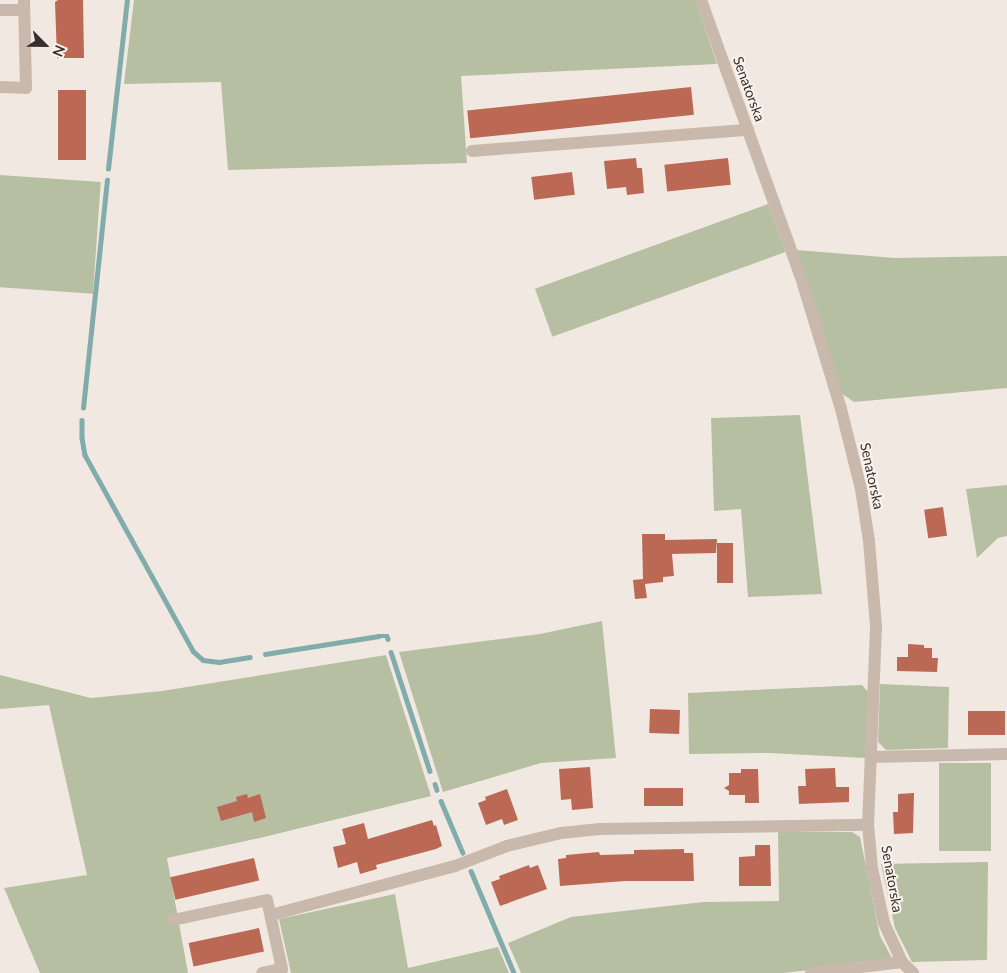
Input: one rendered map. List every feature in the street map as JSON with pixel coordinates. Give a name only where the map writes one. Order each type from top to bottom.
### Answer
[{"type":"street","name":"Senatorska","points":[[701,0],[803,284],[841,409],[861,489],[869,541],[876,627],[868,825],[872,868],[884,923],[902,962],[913,973]]},
{"type":"street","points":[[0,10],[24,5],[26,88],[0,87]]},
{"type":"street","points":[[472,151],[748,130]]},
{"type":"street","points":[[872,757],[1007,754]]},
{"type":"street","points":[[271,915],[455,866],[516,844],[561,833],[637,828],[868,825]]},
{"type":"street","points":[[173,920],[267,900],[282,969],[262,973]]},
{"type":"street","points":[[812,973],[902,962]]},
{"type":"green space","points":[[134,0],[695,0],[717,64],[461,76],[467,163],[228,170],[221,82],[124,84]]},
{"type":"green space","points":[[0,175],[101,182],[93,294],[0,287]]},
{"type":"green space","points":[[768,204],[785,252],[552,337],[535,289]]},
{"type":"green space","points":[[797,250],[895,258],[1007,256],[1007,388],[854,402],[841,393]]},
{"type":"green space","points":[[800,415],[822,594],[748,597],[741,509],[714,511],[711,418]]},
{"type":"green space","points":[[1007,485],[1007,536],[998,538],[977,558],[966,489]]},
{"type":"green space","points":[[602,621],[616,758],[541,763],[443,792],[399,652],[540,634]]},
{"type":"green space","points":[[386,655],[431,796],[260,838],[167,858],[188,973],[40,973],[4,888],[87,875],[49,705],[0,709],[0,675],[91,698],[162,691]]},
{"type":"green space","points":[[880,684],[949,687],[948,748],[886,750],[878,742]]},
{"type":"green space","points":[[862,685],[869,693],[865,758],[769,753],[689,754],[688,693]]},
{"type":"green space","points":[[939,763],[991,763],[991,851],[939,851]]},
{"type":"green space","points":[[778,832],[852,832],[860,837],[880,936],[893,960],[784,973],[521,973],[508,943],[571,917],[703,902],[779,901]]},
{"type":"green space","points":[[988,862],[987,960],[912,962],[895,928],[881,864]]},
{"type":"green space","points":[[395,894],[408,968],[498,947],[509,973],[291,973],[279,919]]},
{"type":"building","points":[[58,0],[83,0],[84,58],[57,58],[55,2]]},
{"type":"building","points":[[691,87],[694,115],[470,138],[467,111]]},
{"type":"building","points":[[58,90],[86,90],[86,160],[58,160]]},
{"type":"building","points":[[636,158],[637,168],[642,168],[644,193],[627,195],[626,187],[607,189],[604,161]]},
{"type":"building","points":[[728,158],[731,185],[667,192],[664,165]]},
{"type":"building","points":[[572,172],[575,195],[534,200],[531,177]]},
{"type":"building","points":[[943,507],[947,536],[928,538],[924,510]]},
{"type":"building","points":[[642,534],[665,534],[665,540],[717,539],[716,553],[672,554],[674,576],[663,577],[663,582],[645,584],[647,598],[635,599],[633,580],[643,579]]},
{"type":"building","points":[[717,543],[733,543],[733,583],[717,583]]},
{"type":"building","points":[[908,644],[924,645],[924,648],[932,648],[932,658],[938,658],[937,672],[897,671],[897,657],[908,657]]},
{"type":"building","points":[[650,709],[680,710],[679,734],[649,733]]},
{"type":"building","points":[[968,711],[1005,711],[1005,735],[968,735]]},
{"type":"building","points":[[590,767],[593,808],[572,810],[571,799],[561,800],[559,769]]},
{"type":"building","points":[[835,768],[836,787],[849,787],[849,802],[799,804],[798,786],[806,786],[805,769]]},
{"type":"building","points":[[741,769],[758,769],[759,803],[745,803],[745,795],[729,795],[729,791],[724,788],[729,785],[729,773],[741,773]]},
{"type":"building","points":[[644,788],[683,788],[683,806],[644,806]]},
{"type":"building","points":[[507,789],[518,820],[504,825],[502,819],[486,825],[478,803],[486,800],[485,797]]},
{"type":"building","points":[[914,793],[913,833],[894,834],[893,812],[898,812],[898,794]]},
{"type":"building","points":[[247,794],[248,798],[260,794],[266,818],[254,822],[252,812],[221,821],[217,807],[237,801],[236,797]]},
{"type":"building","points":[[432,820],[434,826],[436,825],[442,846],[376,865],[377,869],[360,874],[357,862],[338,868],[333,847],[346,844],[342,829],[364,823],[368,839]]},
{"type":"building","points":[[755,845],[770,845],[771,886],[739,886],[739,857],[755,856]]},
{"type":"building","points":[[684,849],[684,853],[693,853],[694,881],[625,881],[560,886],[558,859],[566,858],[566,855],[599,852],[600,855],[634,854],[634,850]]},
{"type":"building","points":[[254,858],[259,880],[175,900],[170,877]]},
{"type":"building","points":[[529,865],[530,868],[538,865],[547,889],[500,906],[491,882],[500,879],[499,876]]},
{"type":"building","points":[[259,928],[264,951],[194,966],[189,943]]},
{"type":"waterway","points":[[108,169],[127,0]]},
{"type":"waterway","points":[[83,408],[107,180]]},
{"type":"waterway","points":[[82,420],[82,438],[85,455],[193,651],[203,660],[219,662],[250,657]]},
{"type":"waterway","points":[[265,654],[379,636],[387,636],[388,639]]},
{"type":"waterway","points":[[391,652],[430,771]]},
{"type":"waterway","points":[[435,784],[437,790]]},
{"type":"waterway","points":[[441,801],[463,853]]},
{"type":"waterway","points":[[471,871],[514,973]]}]
